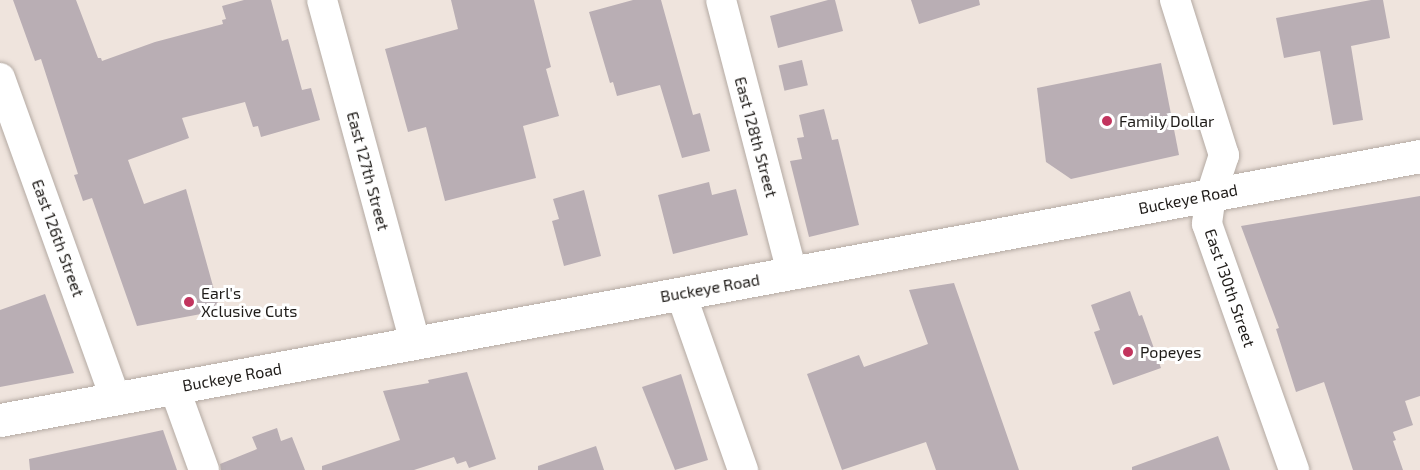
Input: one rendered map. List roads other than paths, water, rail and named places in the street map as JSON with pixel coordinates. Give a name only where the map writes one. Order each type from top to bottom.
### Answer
[{"type":"street","name":"East 127th Street","points":[[322,0],[415,343]]},
{"type":"street","name":"East 128th Street","points":[[721,0],[792,273]]},
{"type":"street","name":"East 130th Street","points":[[1175,0],[1224,155],[1211,195],[1207,224],[1294,470]]},
{"type":"street","name":"East 126th Street","points":[[0,78],[115,398]]},
{"type":"street","name":"Buckeye Road","points":[[0,420],[1420,156]]},
{"type":"street","points":[[681,294],[743,470]]},
{"type":"street","points":[[174,387],[204,470]]},
{"type":"place","name":"Family Dollar","points":[[1107,121]]},
{"type":"place","name":"Earl's Xclusive Cuts","points":[[189,302]]},
{"type":"place","name":"Popeyes","points":[[1128,352]]}]
